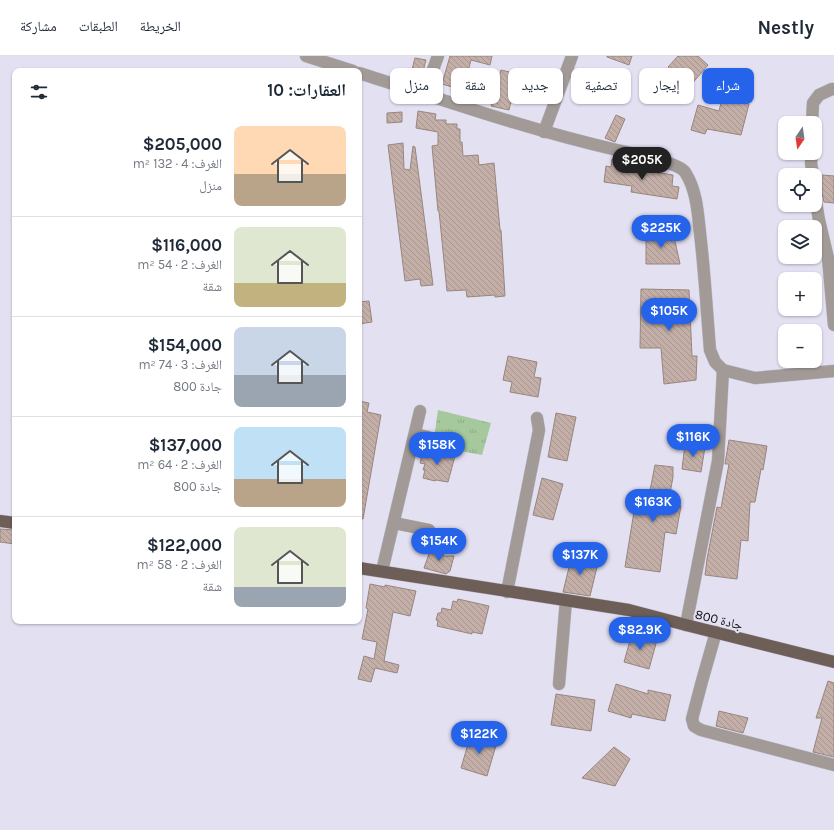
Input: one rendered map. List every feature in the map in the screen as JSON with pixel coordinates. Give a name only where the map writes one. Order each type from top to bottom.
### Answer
[{"type":"main road","points":[[0,521],[12,523]]},
{"type":"main road","name":"جادة 800","points":[[362,568],[629,610],[834,662]]},
{"type":"street","points":[[306,56],[329,60],[346,68]]},
{"type":"street","points":[[434,68],[438,56]]},
{"type":"street","points":[[544,132],[572,56]]},
{"type":"street","points":[[362,74],[390,83]]},
{"type":"street","points":[[812,116],[813,103],[819,95],[832,89],[834,90]]},
{"type":"street","points":[[443,100],[544,132],[664,161],[684,170],[692,185],[697,209],[704,268],[710,350],[715,362],[723,370],[755,378],[834,371]]},
{"type":"street","points":[[818,212],[828,258],[834,325]]},
{"type":"street","points":[[686,625],[718,461],[723,370]]},
{"type":"street","points":[[382,571],[420,412]]},
{"type":"street","points":[[507,592],[538,430],[537,418]]},
{"type":"street","points":[[415,434],[428,437],[433,443]]},
{"type":"street","points":[[394,522],[429,530],[434,540]]},
{"type":"street","points":[[559,684],[566,600]]},
{"type":"street","points":[[716,632],[692,719],[694,726],[701,730],[834,765]]},
{"type":"green space","points":[[438,410],[491,423],[482,455],[433,446]]},
{"type":"building","points":[[450,56],[492,56],[490,65],[471,60],[469,68],[451,68],[451,87],[443,84]]},
{"type":"building","points":[[607,56],[632,56],[629,65]]},
{"type":"building","points":[[678,56],[698,56],[708,65],[705,68],[702,68],[702,72],[694,81],[694,68],[668,67]]},
{"type":"building","points":[[415,58],[426,60],[424,68],[412,68]]},
{"type":"building","points":[[501,70],[508,72],[508,104],[510,104],[509,110],[491,106],[492,104],[500,104]]},
{"type":"building","points":[[721,104],[749,104],[741,135],[707,129],[705,134],[691,130],[698,105],[719,111]]},
{"type":"building","points":[[418,111],[436,114],[435,120],[446,120],[446,124],[457,124],[457,129],[460,129],[460,142],[462,142],[463,156],[478,155],[479,165],[494,163],[501,230],[505,296],[495,297],[495,295],[467,297],[466,290],[447,291],[432,146],[438,145],[438,132],[416,128]]},
{"type":"building","points":[[402,112],[402,122],[387,123],[387,113]]},
{"type":"building","points":[[616,115],[625,119],[615,142],[605,138]]},
{"type":"building","points":[[403,143],[404,169],[410,170],[413,146],[415,147],[433,285],[421,286],[420,279],[405,281],[388,145]]},
{"type":"building","points":[[612,159],[621,160],[621,167],[673,175],[672,186],[679,187],[677,199],[631,192],[632,186],[604,182],[606,166],[611,167]]},
{"type":"building","points":[[822,175],[834,176],[834,203],[824,202],[822,193]]},
{"type":"building","points":[[673,232],[680,264],[646,264],[646,234]]},
{"type":"building","points":[[641,289],[689,290],[692,356],[697,356],[696,380],[664,384],[661,348],[640,348]]},
{"type":"building","points":[[369,301],[372,322],[362,324],[362,302]]},
{"type":"building","points":[[508,356],[537,362],[534,377],[541,378],[538,397],[510,392],[512,382],[503,380]]},
{"type":"building","points":[[362,402],[369,403],[367,412],[381,415],[363,519]]},
{"type":"building","points":[[556,413],[576,417],[567,461],[548,457]]},
{"type":"building","points":[[729,440],[767,446],[755,502],[750,502],[748,541],[741,540],[737,579],[705,575],[717,507],[721,508],[729,464],[725,464]]},
{"type":"building","points":[[685,444],[705,447],[701,472],[682,469]]},
{"type":"building","points":[[426,451],[436,453],[437,451],[455,456],[448,482],[423,478],[425,464],[420,463],[422,455],[424,456]]},
{"type":"building","points":[[655,465],[673,467],[673,477],[668,504],[681,506],[676,534],[665,532],[660,572],[625,567],[636,499],[648,501]]},
{"type":"building","points":[[542,478],[563,484],[553,520],[533,515]]},
{"type":"building","points":[[0,529],[12,530],[12,544],[0,542]]},
{"type":"building","points":[[431,548],[444,552],[443,556],[454,556],[450,571],[446,574],[424,568]]},
{"type":"building","points":[[572,555],[598,563],[590,596],[563,592]]},
{"type":"building","points":[[370,584],[385,587],[385,585],[416,591],[410,616],[393,612],[384,661],[399,665],[397,673],[375,668],[371,682],[358,679],[364,656],[374,659],[377,642],[362,639],[368,609],[366,608]]},
{"type":"building","points":[[458,599],[489,606],[482,634],[472,632],[472,634],[437,626],[438,621],[436,620],[438,613],[441,613],[442,608],[451,610],[453,601],[457,602]]},
{"type":"building","points":[[632,633],[657,640],[649,669],[624,662]]},
{"type":"building","points":[[828,681],[834,683],[834,757],[813,752],[822,718],[816,718]]},
{"type":"building","points":[[616,684],[648,694],[648,690],[671,695],[665,721],[632,714],[631,718],[608,711]]},
{"type":"building","points":[[556,694],[595,700],[591,731],[551,725]]},
{"type":"building","points":[[719,711],[748,718],[743,733],[716,726]]},
{"type":"building","points":[[471,734],[497,742],[487,776],[461,768]]},
{"type":"building","points":[[614,747],[630,759],[615,786],[582,778]]}]
